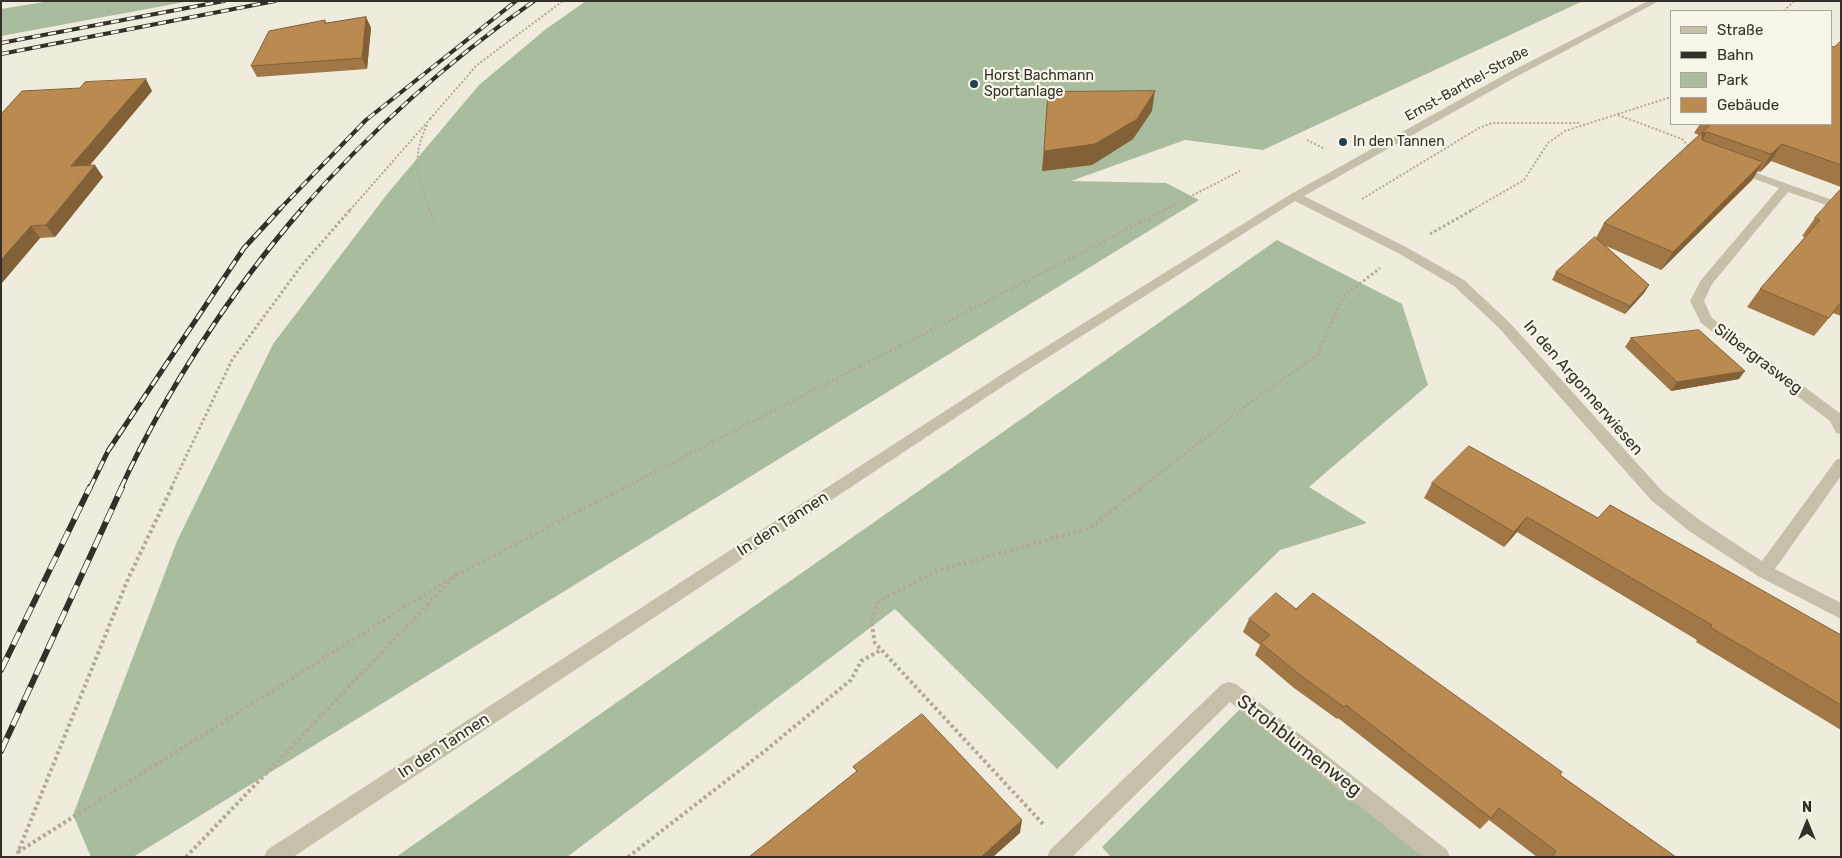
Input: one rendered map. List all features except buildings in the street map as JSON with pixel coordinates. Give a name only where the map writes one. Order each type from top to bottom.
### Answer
[{"type":"street","name":"Ernst-Barthel-Straße","points":[[1295,196],[1510,76],[1655,1]]},
{"type":"street","points":[[1696,154],[1841,207]]},
{"type":"street","name":"Silbergrasweg","points":[[1786,188],[1706,283],[1697,301],[1706,320],[1836,418],[1841,429]]},
{"type":"street","name":"In den Argonnerwiesen","points":[[1295,196],[1402,250],[1459,283],[1482,302],[1657,496],[1695,526],[1764,571],[1841,612]]},
{"type":"street","name":"In den Tannen","points":[[274,857],[1015,372],[1295,196]]},
{"type":"street","points":[[1764,571],[1841,464]]},
{"type":"street","name":"Strohblumenweg","points":[[1065,854],[1229,690],[1440,857]]},
{"type":"path","points":[[563,1],[477,65],[302,266],[232,360],[128,579],[18,852],[457,574],[1240,171]]},
{"type":"path","points":[[1785,10],[1794,1]]},
{"type":"path","points":[[1065,854],[875,643],[871,621],[878,602],[936,571],[1090,528],[1252,400],[1317,355],[1343,297],[1402,250],[1524,180],[1548,143],[1564,131],[1661,102],[1670,98]]},
{"type":"path","points":[[1618,115],[1682,139],[1696,154]]},
{"type":"path","points":[[431,118],[419,138],[416,152],[416,170],[423,197],[436,222]]},
{"type":"path","points":[[1358,201],[1479,128],[1492,124],[1584,124]]},
{"type":"path","points":[[186,857],[457,574]]},
{"type":"path","points":[[628,857],[851,680],[861,661],[881,650]]},
{"type":"green space","points":[[50,1],[190,1],[1,36],[1,9]]},
{"type":"green space","points":[[586,1],[1583,1],[1263,150],[1185,140],[1071,181],[1166,183],[1199,200],[133,857],[91,857],[73,815],[177,541],[273,344],[388,193],[479,85],[546,29]]},
{"type":"green space","points":[[1277,240],[1402,304],[1428,385],[1309,487],[1367,523],[1280,550],[1057,769],[895,609],[567,857],[396,857]]},
{"type":"green space","points":[[1242,707],[1426,857],[1111,857],[1102,847]]},
{"type":"railway","points":[[1,43],[224,1]]},
{"type":"railway","points":[[1,54],[275,1]]},
{"type":"railway","points":[[279,210],[366,120],[516,1]]},
{"type":"railway","points":[[301,210],[354,152],[411,98],[471,48],[534,1]]},
{"type":"railway","points":[[90,488],[108,451],[244,248],[280,209]]},
{"type":"railway","points":[[121,488],[158,415],[202,342],[251,272],[302,209]]},
{"type":"railway","points":[[1,670],[90,487]]},
{"type":"railway","points":[[1,751],[122,487]]},
{"type":"place","name":"Horst Bachmann Sportanlage","points":[[974,84]]},
{"type":"place","name":"In den Tannen","points":[[1343,142]]}]
